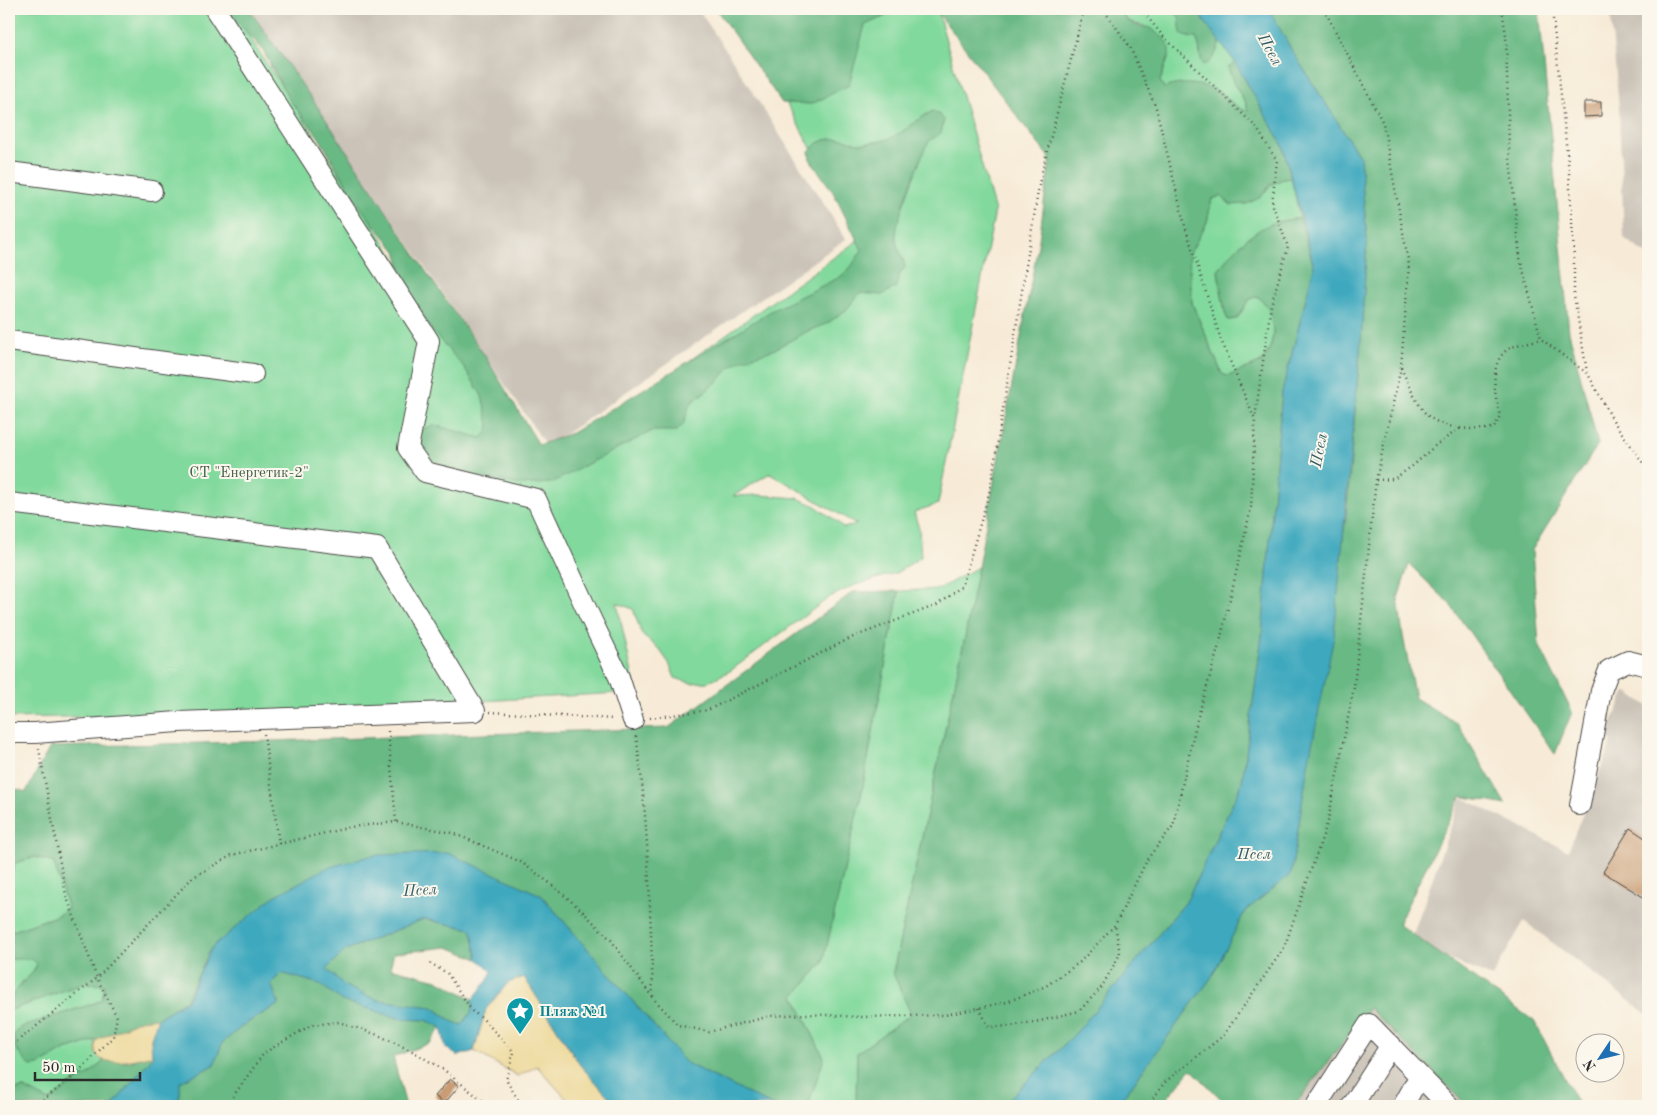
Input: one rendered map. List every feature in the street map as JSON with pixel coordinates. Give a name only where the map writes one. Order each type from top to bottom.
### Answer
[{"type":"lane","points":[[215,9],[429,341],[408,448],[425,472],[536,499],[619,677],[633,720]]},
{"type":"lane","points":[[9,172],[152,191]]},
{"type":"lane","points":[[9,341],[253,374]]},
{"type":"lane","points":[[9,503],[377,548],[475,711],[178,722],[36,733],[9,733]]},
{"type":"lane","points":[[1580,805],[1601,691],[1609,670],[1628,660],[1648,666]]},
{"type":"lane","points":[[1316,1106],[1369,1024],[1391,1045],[1419,1077],[1450,1106]]},
{"type":"lane","points":[[1352,1106],[1391,1045]]},
{"type":"lane","points":[[1403,1106],[1419,1077]]},
{"type":"path","points":[[475,711],[633,720],[708,710],[851,638],[936,605],[962,586],[990,490],[1040,179],[1084,9]]},
{"type":"path","points":[[1103,9],[1130,48],[1156,108],[1185,226],[1221,340],[1255,420]]},
{"type":"path","points":[[9,1048],[97,978],[192,878],[232,855],[351,827],[396,822],[453,833],[521,862],[573,903],[611,940],[653,998],[678,1025],[709,1032],[770,1016],[807,1014],[862,1017],[945,1015],[1007,1002],[1046,986],[1080,962],[1115,925],[1148,858],[1173,826],[1197,720],[1220,642],[1251,508],[1255,420],[1270,305],[1288,247],[1272,203],[1277,161],[1256,127],[1162,35],[1141,9]]},
{"type":"path","points":[[1148,1106],[1165,1082],[1223,1036],[1284,948],[1328,821],[1352,697],[1376,480],[1401,367],[1409,265],[1382,123],[1324,9]]},
{"type":"path","points":[[1502,9],[1506,34],[1508,149],[1520,258],[1540,339],[1588,374]]},
{"type":"path","points":[[1552,9],[1569,172],[1574,255],[1574,296],[1588,374],[1614,422],[1648,470]]},
{"type":"path","points":[[1401,367],[1412,392],[1426,414],[1441,423],[1461,428],[1480,430],[1494,428],[1500,416],[1496,400],[1495,378],[1497,360],[1508,349],[1540,339]]},
{"type":"path","points":[[1376,480],[1394,479],[1415,464],[1437,444],[1461,428]]},
{"type":"path","points":[[387,714],[396,822]]},
{"type":"path","points":[[262,719],[280,844]]},
{"type":"path","points":[[633,720],[642,775],[649,874],[653,998]]},
{"type":"path","points":[[35,1106],[73,1077],[113,1037],[117,1017],[97,978],[66,895],[36,733]]},
{"type":"path","points":[[980,1008],[989,1027],[1021,1024],[1079,1011],[1101,988],[1120,954],[1115,925]]},
{"type":"path","points":[[430,963],[447,973],[472,1011],[483,1019],[514,1052],[506,1080],[522,1106]]},
{"type":"path","points":[[229,1106],[234,1095],[264,1053],[311,1025],[339,1022],[378,1035],[412,1051],[444,1070],[489,1106]]},
{"type":"shaded area","points":[[250,9],[698,9],[846,239],[547,447]]},
{"type":"shaded area","points":[[1610,9],[1648,9],[1648,255],[1624,238],[1619,108]]},
{"type":"shaded area","points":[[1626,691],[1648,706],[1648,1015],[1524,921],[1492,977],[1410,943],[1461,797],[1568,851],[1612,741],[1605,737]]},
{"type":"shaded area","points":[[1369,1008],[1466,1104],[1471,1106],[1294,1106]]},
{"type":"green space","points":[[1159,8],[1174,11],[1180,18],[1180,29],[1188,37],[1196,38],[1200,57],[1215,54],[1220,42],[1235,62],[1229,68],[1234,84],[1249,111],[1241,110],[1219,92],[1164,88],[1160,81],[1169,56],[1143,25],[1129,21],[1120,9]]},
{"type":"green space","name":"СТ \"Енергетик-2\"","points":[[9,9],[231,9],[535,471],[861,238],[763,61],[868,9],[937,9],[995,211],[938,504],[914,512],[919,529],[921,557],[896,573],[855,585],[830,597],[730,671],[707,682],[691,683],[675,678],[669,663],[659,649],[642,635],[633,609],[617,603],[636,692],[277,713],[9,718]],"holes":[[[770,473],[856,524],[844,528],[814,505],[797,498],[759,495],[733,496]]]},
{"type":"green space","points":[[226,9],[249,9],[319,109],[427,273],[485,356],[539,445],[572,433],[771,311],[840,277],[851,267],[862,250],[833,192],[810,159],[809,151],[817,144],[834,138],[855,143],[869,143],[893,137],[933,111],[944,120],[941,133],[929,141],[925,148],[903,206],[897,229],[896,242],[905,268],[900,273],[896,287],[882,295],[860,293],[846,310],[828,323],[806,332],[773,350],[744,359],[731,366],[718,381],[690,404],[683,425],[676,431],[652,431],[551,483],[521,485],[451,471],[431,460],[417,444],[419,430],[434,425],[482,438],[487,432],[489,425],[482,396],[464,367],[433,332],[410,297],[396,251],[363,211],[318,136],[289,99],[262,49]]},
{"type":"green space","points":[[716,9],[902,9],[865,25],[849,85],[812,104],[782,103]]},
{"type":"green space","points":[[935,9],[1120,9],[1126,20],[1135,25],[1150,28],[1165,39],[1169,47],[1169,56],[1160,81],[1164,88],[1178,84],[1209,87],[1222,94],[1237,107],[1248,111],[1246,103],[1234,84],[1228,68],[1235,62],[1283,146],[1291,178],[1283,179],[1270,185],[1261,197],[1247,204],[1231,205],[1221,196],[1212,199],[1207,222],[1189,255],[1192,303],[1222,374],[1228,376],[1262,362],[1271,345],[1273,332],[1269,311],[1265,304],[1256,296],[1249,300],[1236,319],[1228,320],[1225,313],[1218,271],[1229,256],[1260,229],[1277,222],[1300,218],[1314,267],[1282,392],[1262,636],[1242,783],[1186,902],[1075,1034],[1002,1106],[856,1106],[857,1053],[911,1014],[893,973],[965,637],[1039,240],[1050,159]]},
{"type":"green space","points":[[1169,9],[1195,9],[1220,42],[1209,62],[1203,65],[1196,38],[1188,37],[1181,33],[1179,16]]},
{"type":"green space","points":[[1269,9],[1539,9],[1569,332],[1598,444],[1532,550],[1539,645],[1572,712],[1555,754],[1449,603],[1409,564],[1398,598],[1415,698],[1458,724],[1506,805],[1461,796],[1398,924],[1534,1021],[1579,1106],[1467,1105],[1369,1008],[1294,1106],[1228,1106],[1191,1069],[1161,1106],[1110,1106],[1124,1096],[1211,978],[1245,911],[1291,874],[1346,518],[1361,341],[1367,240],[1360,157],[1292,51]]},
{"type":"green space","points":[[1291,178],[1300,218],[1276,222],[1218,271],[1225,313],[1228,320],[1237,319],[1249,300],[1256,296],[1261,299],[1269,310],[1273,331],[1269,351],[1262,362],[1228,377],[1222,374],[1192,303],[1189,255],[1207,222],[1212,199],[1221,196],[1261,197],[1273,184]]},
{"type":"green space","points":[[978,567],[965,637],[893,972],[911,1014],[857,1053],[856,1106],[808,1106],[824,1058],[794,996],[823,963],[862,791],[899,591],[939,589]]},
{"type":"green space","points":[[899,591],[862,791],[823,963],[794,996],[824,1058],[808,1106],[773,1106],[686,1063],[541,895],[212,947],[186,1000],[158,1018],[140,1020],[97,1040],[65,1050],[39,1065],[31,1066],[21,1056],[16,1047],[13,1038],[19,1028],[95,1003],[102,999],[105,985],[84,983],[11,1010],[10,1002],[12,996],[30,976],[37,964],[32,959],[9,959],[9,922],[13,931],[56,916],[68,909],[54,863],[35,857],[15,863],[9,884],[9,787],[26,792],[50,747],[668,728],[853,592]]},
{"type":"green space","points":[[35,857],[54,863],[68,910],[13,931],[8,915],[8,906],[9,888],[15,863]]},
{"type":"green space","points":[[424,919],[471,929],[478,959],[448,947],[394,953],[390,968],[437,980],[473,999],[472,1011],[462,1025],[453,1022],[432,1007],[377,1000],[345,986],[327,969],[346,950]]},
{"type":"green space","points":[[9,959],[32,959],[37,964],[35,971],[21,983],[11,1010],[84,983],[105,985],[102,999],[95,1003],[19,1028],[39,1065],[65,1050],[97,1040],[96,1052],[104,1061],[87,1076],[79,1078],[49,1101],[24,1088],[9,1091]]},
{"type":"green space","points":[[281,973],[320,984],[342,1001],[402,1019],[426,1020],[441,1027],[430,1043],[393,1057],[406,1106],[176,1106],[180,1094],[179,1082],[214,1065],[222,1043],[245,1024],[279,1004],[271,984]]},
{"type":"green space","points":[[149,1056],[152,1058],[112,1106],[9,1106],[9,1091],[24,1088],[49,1101],[79,1078],[87,1076],[104,1061],[127,1062]]},
{"type":"sand","name":"Пляж №1","points":[[524,977],[580,1065],[617,1106],[573,1106],[537,1066],[518,1076],[474,1051],[486,1009],[508,983]]},
{"type":"sand","points":[[158,1018],[151,1038],[152,1058],[149,1056],[113,1062],[98,1057],[95,1050],[97,1040],[140,1020]]},
{"type":"water","name":"Псел","points":[[1195,9],[1269,9],[1292,51],[1360,157],[1367,240],[1361,341],[1334,636],[1308,765],[1291,874],[1245,911],[1211,978],[1124,1096],[1110,1106],[1002,1106],[1075,1034],[1186,902],[1242,783],[1262,636],[1282,392],[1314,267],[1283,146],[1235,62]]},
{"type":"water","name":"Псел","points":[[448,853],[541,895],[686,1063],[773,1106],[617,1106],[580,1065],[524,977],[508,983],[486,1009],[474,1051],[458,1056],[446,1048],[441,1027],[426,1020],[402,1019],[342,1001],[320,984],[281,973],[271,984],[279,1004],[245,1024],[222,1043],[214,1065],[180,1082],[180,1094],[176,1106],[112,1106],[152,1058],[151,1038],[158,1018],[187,1000],[212,947],[273,897],[326,868],[374,855]],"holes":[[[424,919],[471,929],[478,959],[492,971],[488,980],[473,999],[472,1011],[462,1025],[453,1022],[432,1007],[377,1000],[345,986],[327,969],[346,950]]]},
{"type":"building","points":[[1584,102],[1601,102],[1601,116],[1584,117]]},
{"type":"building","points":[[1630,828],[1648,840],[1648,900],[1603,872]]},
{"type":"building","points":[[450,1079],[459,1086],[444,1104],[435,1096]]},
{"type":"place","name":"Пляж №1","points":[[520,1035]]}]
